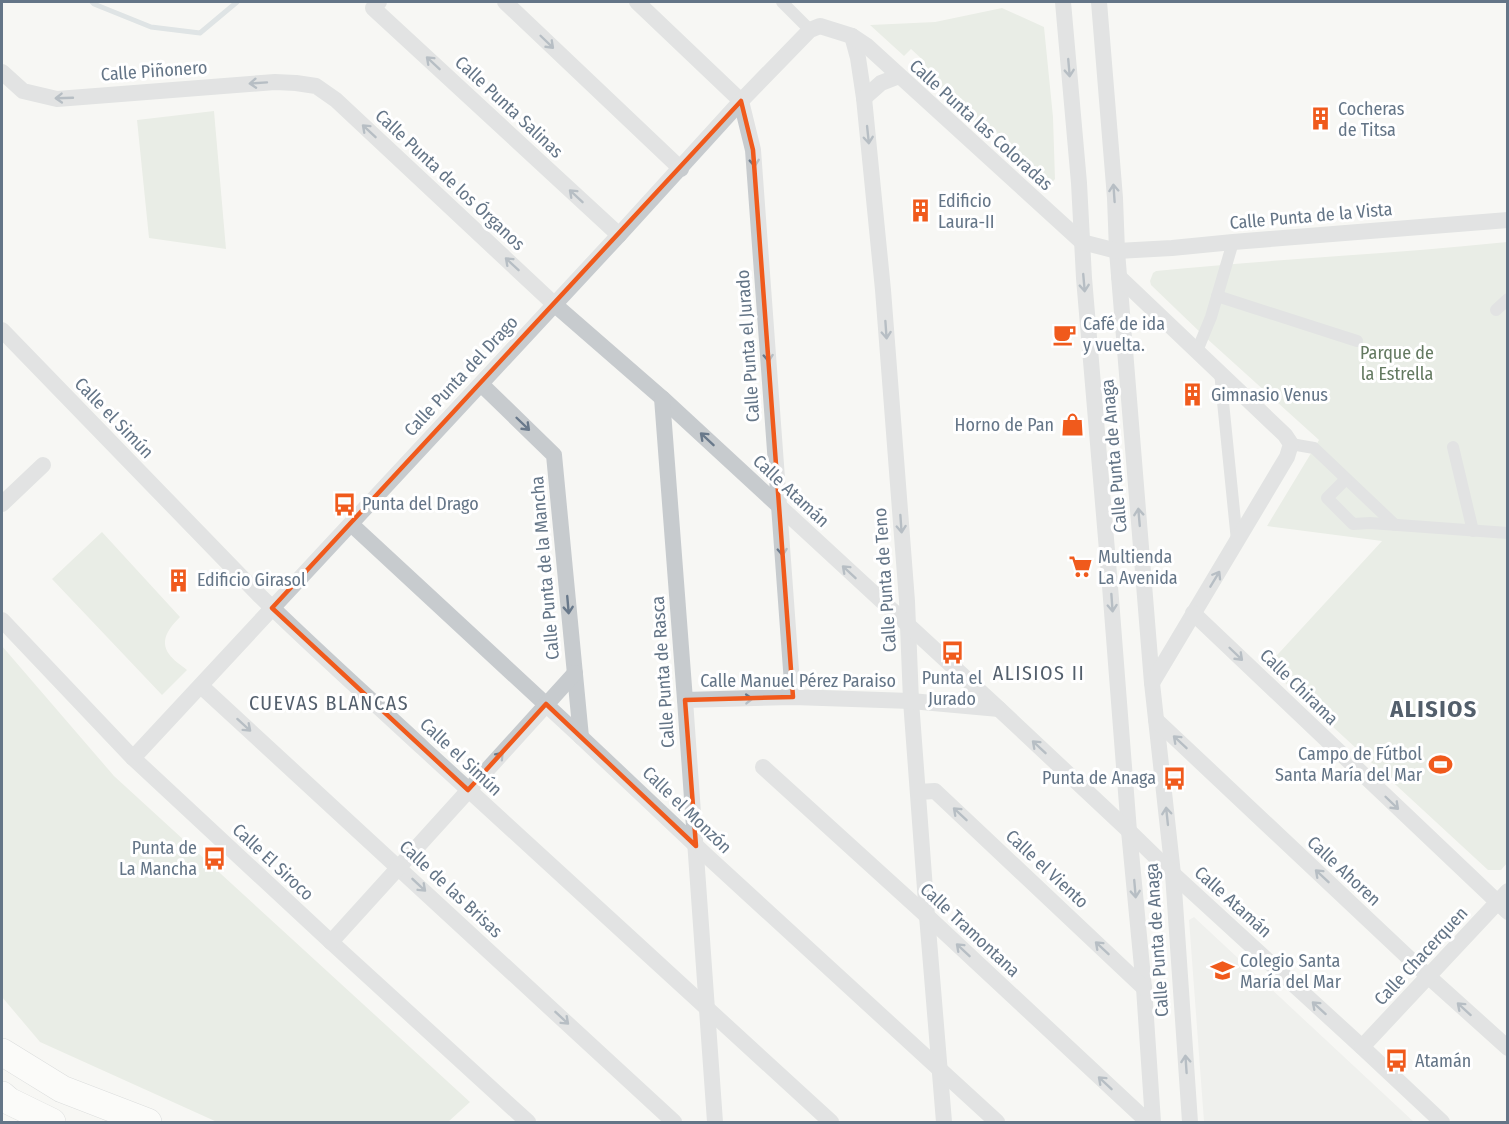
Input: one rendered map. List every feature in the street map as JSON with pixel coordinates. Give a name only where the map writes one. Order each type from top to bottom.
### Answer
[{"type":"main road","points":[[2,1052],[62,1089],[148,1122]]},
{"type":"main road","points":[[2,1095],[9,1101],[52,1122]]},
{"type":"street","points":[[505,2],[681,169]]},
{"type":"street","points":[[637,2],[741,101]]},
{"type":"street","points":[[782,2],[815,28]]},
{"type":"street","name":"Calle Punta de Anaga","points":[[1099,2],[1152,683],[1173,874],[1190,1122]]},
{"type":"street","name":"Calle Punta Salinas","points":[[376,5],[619,235]]},
{"type":"street","name":"Calle Punta de Anaga","points":[[1063,6],[1079,183],[1129,831],[1144,988],[1150,1122]]},
{"type":"street","name":"Calle Punta del Drago","points":[[133,758],[681,169],[741,101],[815,28]]},
{"type":"street","name":"Calle Punta las Coloradas","points":[[815,28],[852,36],[867,46],[1082,242],[1117,251]]},
{"type":"street","name":"Calle Punta de Teno","points":[[852,36],[864,98],[883,290],[908,626],[911,701],[944,1122]]},
{"type":"street","name":"Calle Piñonero","points":[[2,72],[23,91],[57,99],[275,82],[296,82],[316,86]]},
{"type":"street","points":[[864,98],[880,83],[899,76]]},
{"type":"street","name":"Calle Punta de los Órganos","points":[[316,86],[336,100],[555,304]]},
{"type":"street","name":"Calle Punta el Jurado","points":[[741,101],[753,150],[793,697]]},
{"type":"street","name":"Calle Punta de la Vista","points":[[1117,251],[1508,220]]},
{"type":"street","points":[[1197,351],[1204,336],[1233,242]]},
{"type":"street","points":[[1119,277],[1285,435],[1289,451],[1152,683]]},
{"type":"street","points":[[1217,296],[1357,341]]},
{"type":"street","points":[[1496,310],[1508,299]]},
{"type":"street","name":"Calle Atamán","points":[[555,304],[662,398],[1443,1122]]},
{"type":"street","name":"Calle el Simún","points":[[2,330],[272,608],[831,1122]]},
{"type":"street","points":[[1220,372],[1237,542]]},
{"type":"street","name":"Calle Punta de la Mancha","points":[[481,384],[554,455],[581,737]]},
{"type":"street","name":"Calle Punta de Rasca","points":[[662,398],[715,1122]]},
{"type":"street","points":[[1453,447],[1473,531]]},
{"type":"street","points":[[1289,451],[1314,448],[1395,525]]},
{"type":"street","points":[[2,504],[43,465]]},
{"type":"street","points":[[1346,479],[1327,498],[1353,524],[1370,523],[1508,533]]},
{"type":"street","name":"Calle el Monzón","points":[[351,524],[696,846],[997,1122]]},
{"type":"street","name":"Calle Chirama","points":[[1194,614],[1504,902]]},
{"type":"street","name":"Calle El Siroco","points":[[2,620],[133,758],[528,1122]]},
{"type":"street","name":"Calle Punta de la Mancha","points":[[331,942],[574,672]]},
{"type":"street","name":"Calle de las Brisas","points":[[201,686],[674,1122]]},
{"type":"street","name":"Calle Manuel Pérez Paraiso","points":[[685,700],[793,697],[911,701]]},
{"type":"street","points":[[911,701],[999,709]]},
{"type":"street","name":"Calle Ahoren","points":[[1156,720],[1428,977],[1508,1048]]},
{"type":"street","name":"Calle Tramontana","points":[[763,767],[1150,1122]]},
{"type":"street","name":"Calle el Viento","points":[[918,792],[935,791],[1144,988]]},
{"type":"street","name":"Calle Chacerquen","points":[[1362,1047],[1428,977],[1504,902]]},
{"type":"highlighted area","points":[[741,101],[753,150],[793,697],[685,700],[696,846],[546,704],[468,790],[272,608]]},
{"type":"shaded area","name":"Colegio Santa María del Mar","points":[[1194,917],[1414,1122],[1204,1122],[1189,920]]},
{"type":"green space","points":[[1002,8],[1044,27],[1053,117],[1055,179],[1046,189],[918,70],[925,62],[911,49],[904,56],[870,25],[935,22]]},
{"type":"green space","points":[[214,111],[226,249],[149,238],[137,120]]},
{"type":"green space","name":"Parque de la Estrella","points":[[1507,242],[1508,862],[1501,870],[1488,870],[1267,666],[1382,541],[1267,526],[1319,440],[1204,336],[1151,285],[1150,281],[1156,271]]},
{"type":"green space","points":[[102,532],[180,617],[169,629],[165,644],[171,656],[187,670],[162,695],[52,579]]},
{"type":"green space","points":[[2,646],[114,776],[470,1102],[448,1122],[217,1122],[40,1042],[2,997]]},
{"type":"waterway","points":[[92,2],[151,27],[200,33],[237,2]]},
{"type":"place","name":"Cocheras de Titsa","points":[[1320,119]]},
{"type":"place","name":"Edificio Laura-II","points":[[920,211]]},
{"type":"place","name":"Café de ida y vuelta.","points":[[1065,334]]},
{"type":"place","name":"Gimnasio Venus","points":[[1193,395]]},
{"type":"place","name":"Horno de Pan","points":[[1072,425]]},
{"type":"place","name":"Punta del Drago","points":[[344,504]]},
{"type":"place","name":"Multienda La Avenida","points":[[1080,567]]},
{"type":"place","name":"Edificio Girasol","points":[[179,580]]},
{"type":"place","name":"Punta el Jurado","points":[[952,652]]},
{"type":"place","name":"Campo de Fútbol Santa María del Mar","points":[[1440,764]]},
{"type":"place","name":"Punta de Anaga","points":[[1174,778]]},
{"type":"place","name":"Punta de La Mancha","points":[[215,858]]},
{"type":"place","name":"Colegio Santa María del Mar","points":[[1222,971]]},
{"type":"place","name":"Atamán","points":[[1397,1061]]},
{"type":"district","name":"ALISIOS II","points":[[1039,673]]},
{"type":"district","name":"CUEVAS BLANCAS","points":[[329,703]]},
{"type":"district","name":"ALISIOS","points":[[1434,709]]}]
